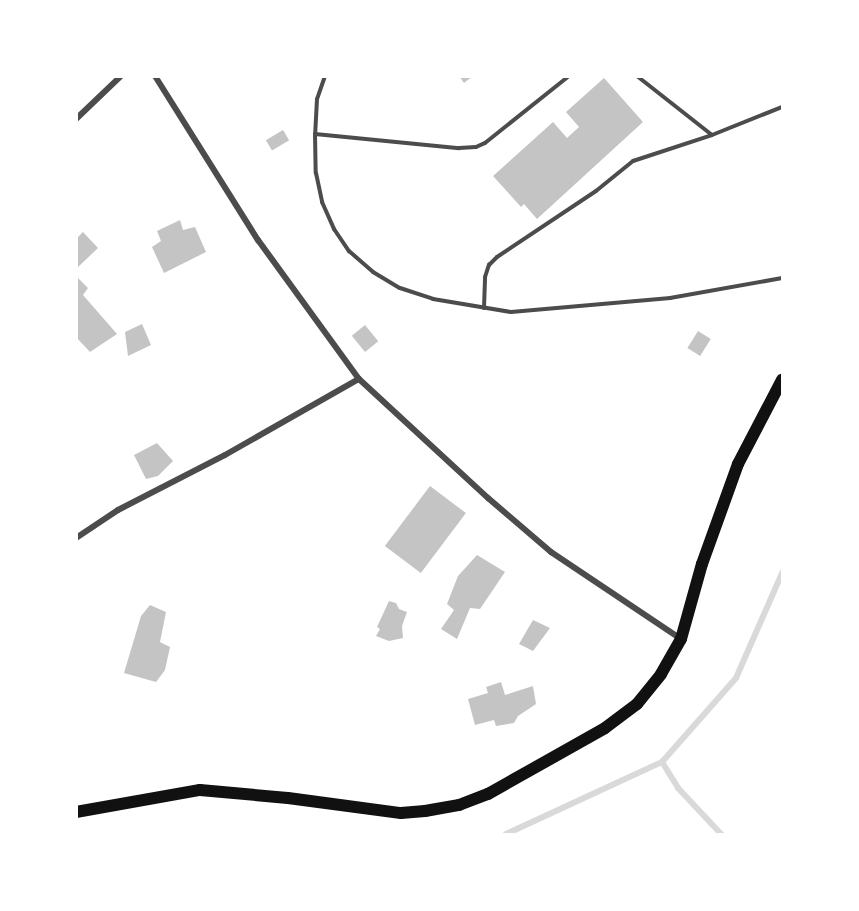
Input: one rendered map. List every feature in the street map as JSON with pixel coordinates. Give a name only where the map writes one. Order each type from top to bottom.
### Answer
[{"type":"main road","points":[[76,812],[200,790],[288,798],[401,813],[459,805],[518,779],[605,728],[637,704],[661,674],[681,639],[702,564],[738,464],[783,380]]},
{"type":"street","points":[[76,119],[121,76]]},
{"type":"street","points":[[155,76],[258,240],[359,379],[488,498],[551,552],[681,639]]},
{"type":"street","points":[[76,538],[118,510],[225,455],[359,379]]},
{"type":"lane","points":[[325,76],[317,99],[315,134],[316,173],[322,202],[334,230],[350,251],[373,272],[400,288],[433,299],[511,312],[670,298],[783,278]]},
{"type":"lane","points":[[315,134],[459,148],[476,147],[495,136],[569,76]]},
{"type":"lane","points":[[637,76],[712,135]]},
{"type":"lane","points":[[484,308],[485,277],[489,265],[497,257],[596,191],[633,161],[712,135],[783,106]]},
{"type":"building","points":[[459,76],[473,76],[464,83]]},
{"type":"building","points":[[604,78],[643,122],[537,219],[524,204],[521,207],[493,176],[553,122],[567,138],[579,127],[566,112]]},
{"type":"building","points":[[283,130],[289,140],[272,151],[266,140]]},
{"type":"building","points":[[180,220],[183,230],[195,227],[206,252],[164,273],[152,247],[161,241],[157,231]]},
{"type":"building","points":[[83,232],[98,248],[76,269],[76,239]]},
{"type":"building","points":[[76,276],[88,288],[83,295],[117,334],[90,352],[76,337]]},
{"type":"building","points":[[142,324],[151,345],[128,356],[125,332]]},
{"type":"building","points":[[365,325],[378,341],[365,352],[352,336]]},
{"type":"building","points":[[698,331],[711,339],[700,356],[687,348]]},
{"type":"building","points":[[157,443],[173,461],[158,476],[146,479],[134,455]]},
{"type":"building","points":[[430,486],[466,513],[421,573],[385,546]]},
{"type":"building","points":[[477,555],[505,572],[480,609],[470,608],[457,639],[441,629],[454,610],[447,604],[458,576]]},
{"type":"building","points":[[389,601],[396,603],[399,609],[407,612],[402,626],[403,638],[389,641],[376,636],[380,629],[377,627]]},
{"type":"building","points":[[150,605],[166,612],[160,642],[170,647],[165,670],[156,682],[124,673],[141,616]]},
{"type":"building","points":[[533,620],[550,628],[533,651],[519,644]]},
{"type":"building","points":[[501,682],[505,695],[533,686],[536,704],[518,716],[514,723],[496,726],[494,720],[475,725],[468,699],[488,693],[486,687]]},
{"type":"waterway","points":[[506,834],[662,762],[736,678],[782,573]]},
{"type":"waterway","points":[[662,762],[678,788],[721,834]]}]
